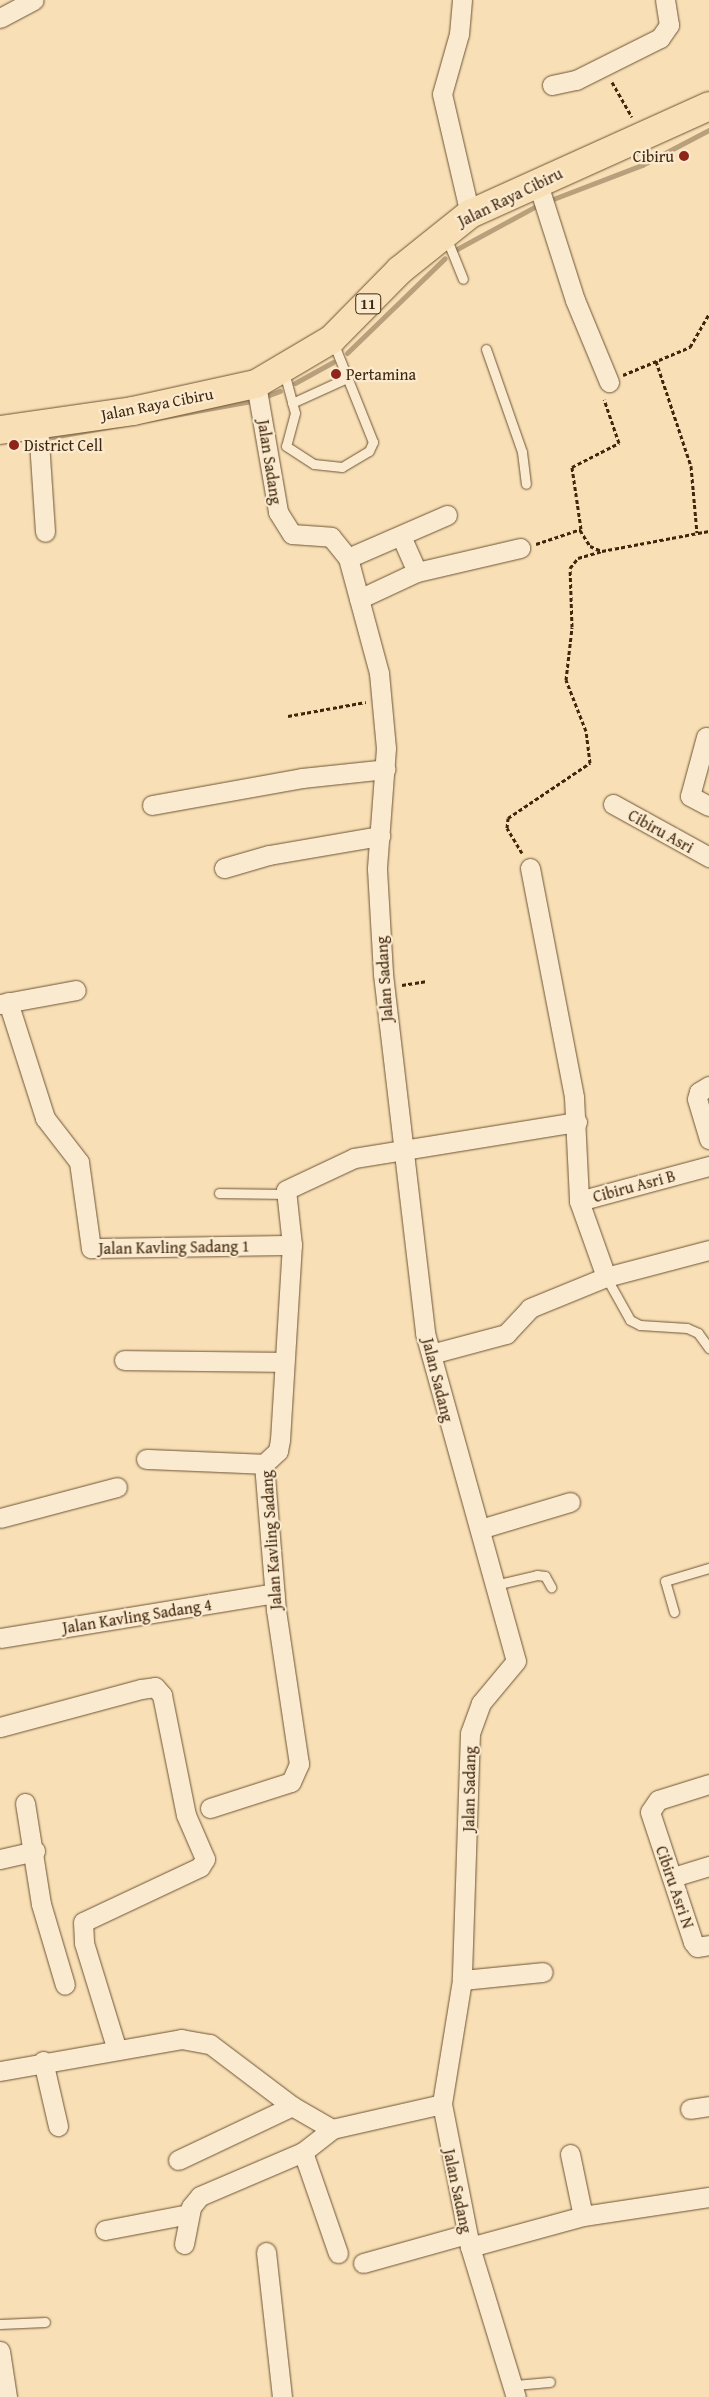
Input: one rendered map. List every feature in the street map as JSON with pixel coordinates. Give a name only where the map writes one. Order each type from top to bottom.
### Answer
[{"type":"highway","name":"Jalan Raya Cibiru","points":[[0,430],[38,426],[256,384],[284,370],[332,339],[444,232],[470,214],[537,181],[643,138],[709,106]]},
{"type":"street","points":[[0,18],[34,0]]},
{"type":"street","points":[[462,0],[458,34],[442,94],[470,214]]},
{"type":"street","points":[[552,85],[604,68],[660,38],[669,25],[665,0]]},
{"type":"street","points":[[537,181],[574,300],[609,382]]},
{"type":"street","name":"Jalan Sadang","points":[[256,384],[278,512],[292,534],[331,537],[348,558],[384,699],[386,769],[378,869],[384,988],[401,1147],[431,1354],[516,1660],[481,1703],[470,1732],[462,1980],[442,2104],[469,2241],[515,2391]]},
{"type":"street","points":[[38,426],[45,532]]},
{"type":"street","points":[[348,558],[447,515]]},
{"type":"street","points":[[401,536],[417,572]]},
{"type":"street","points":[[359,598],[417,572],[520,548]]},
{"type":"street","points":[[706,737],[690,796],[709,806]]},
{"type":"street","points":[[152,805],[302,778],[386,769]]},
{"type":"street","name":"Cibiru Asri","points":[[613,804],[709,857]]},
{"type":"street","points":[[224,868],[269,855],[380,836]]},
{"type":"street","name":"Cibiru Asri B","points":[[530,868],[576,1122],[578,1202],[709,1166]]},
{"type":"street","points":[[4,1003],[76,990]]},
{"type":"street","name":"Jalan Kavling Sadang 1","points":[[4,1003],[45,1118],[80,1162],[85,1184],[88,1244],[95,1251],[292,1244]]},
{"type":"street","points":[[709,1086],[699,1092],[697,1099],[709,1139]]},
{"type":"street","points":[[284,1194],[340,1163],[401,1147],[576,1122]]},
{"type":"street","name":"Jalan Kavling Sadang","points":[[210,1808],[291,1782],[297,1775],[292,1702],[274,1593],[264,1464],[278,1451],[292,1244],[284,1194]]},
{"type":"street","points":[[578,1202],[606,1278]]},
{"type":"street","points":[[431,1354],[506,1334],[518,1327],[530,1308],[606,1278],[709,1250]]},
{"type":"street","points":[[124,1360],[283,1362]]},
{"type":"street","points":[[146,1459],[264,1464]]},
{"type":"street","points":[[0,1518],[117,1487]]},
{"type":"street","points":[[480,1528],[570,1502]]},
{"type":"street","name":"Jalan Kavling Sadang 4","points":[[0,1638],[274,1593]]},
{"type":"street","points":[[0,1727],[141,1689],[155,1688],[162,1695],[186,1815],[204,1859],[200,1867],[83,1922],[84,1942],[117,2050]]},
{"type":"street","name":"Cibiru Asri N","points":[[709,1784],[658,1800],[650,1816],[673,1877],[693,1942],[697,1947],[709,1945]]},
{"type":"street","points":[[25,1802],[35,1852],[41,1904],[66,1985]]},
{"type":"street","points":[[0,1859],[35,1852]]},
{"type":"street","points":[[673,1877],[709,1866]]},
{"type":"street","points":[[462,1980],[543,1972]]},
{"type":"street","points":[[0,2071],[43,2061],[181,2039],[202,2042],[292,2106],[332,2129]]},
{"type":"street","points":[[43,2061],[58,2126]]},
{"type":"street","points":[[184,2244],[189,2214],[194,2201],[206,2193],[303,2152],[332,2129],[442,2104]]},
{"type":"street","points":[[178,2160],[292,2106]]},
{"type":"street","points":[[690,2109],[709,2106]]},
{"type":"street","points":[[303,2152],[338,2253]]},
{"type":"street","points":[[570,2154],[583,2216]]},
{"type":"street","points":[[363,2264],[583,2216],[709,2197]]},
{"type":"street","points":[[104,2230],[189,2214]]},
{"type":"street","points":[[266,2252],[282,2397]]},
{"type":"street","points":[[0,2351],[7,2397]]},
{"type":"lane","points":[[444,232],[463,279]]},
{"type":"lane","points":[[284,370],[295,413],[286,446],[314,464],[342,467],[368,451],[373,442],[332,339]]},
{"type":"lane","points":[[486,349],[522,452],[526,484]]},
{"type":"lane","points":[[292,403],[347,378]]},
{"type":"lane","points":[[219,1193],[284,1194]]},
{"type":"lane","points":[[606,1278],[630,1320],[640,1325],[687,1328],[698,1333],[709,1348]]},
{"type":"lane","points":[[674,1612],[665,1581],[709,1568]]},
{"type":"lane","points":[[495,1585],[542,1575],[551,1587]]},
{"type":"lane","points":[[0,2324],[45,2322]]},
{"type":"lane","points":[[515,2391],[550,2382]]},
{"type":"path","points":[[604,68],[643,138]]},
{"type":"path","points":[[602,551],[590,546],[580,530],[572,467],[619,443],[602,393],[609,382],[694,344],[709,314]]},
{"type":"path","points":[[656,360],[691,466],[696,533]]},
{"type":"path","points":[[520,548],[580,530]]},
{"type":"path","points":[[530,868],[507,828],[508,818],[590,763],[586,731],[566,680],[572,627],[570,568],[578,558],[602,551],[709,531]]},
{"type":"path","points":[[288,716],[384,699]]},
{"type":"path","points":[[384,988],[426,981]]},
{"type":"waterway","points":[[548,201],[642,165],[709,130]]},
{"type":"waterway","points":[[457,249],[538,205]]},
{"type":"waterway","points":[[347,353],[445,258]]},
{"type":"waterway","points":[[295,383],[333,362]]},
{"type":"waterway","points":[[264,397],[280,391]]},
{"type":"waterway","points":[[52,437],[253,401]]},
{"type":"place","name":"Cibiru","points":[[684,156]]},
{"type":"place","name":"Pertamina","points":[[336,374]]},
{"type":"place","name":"District Cell","points":[[14,445]]}]
